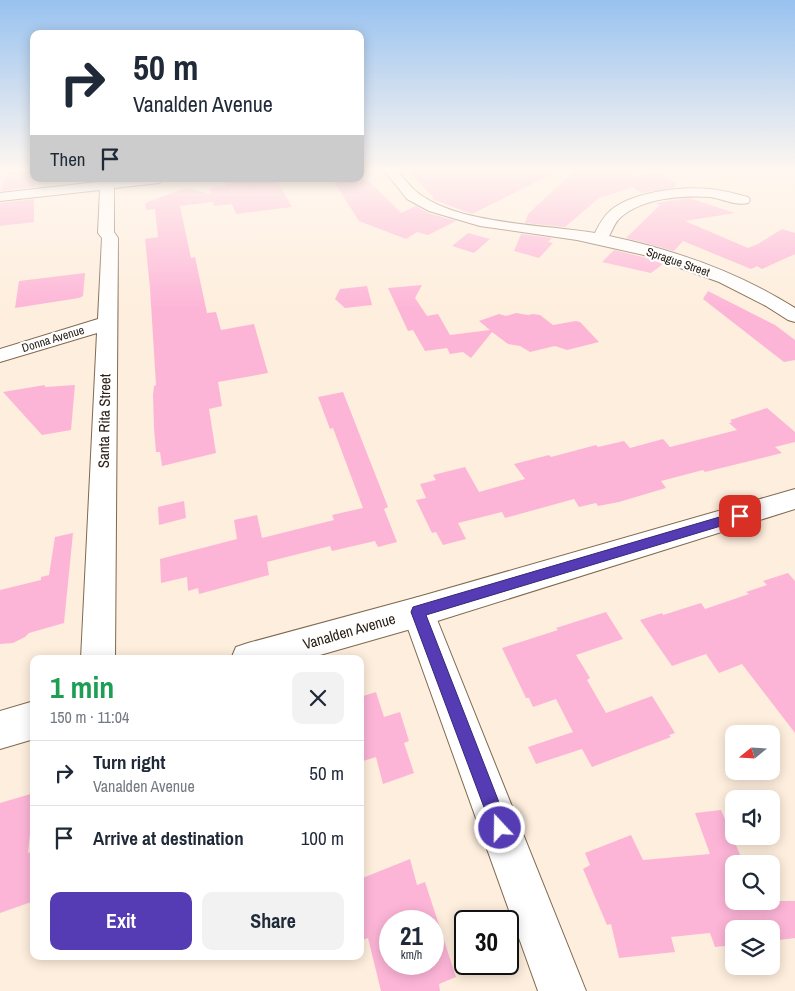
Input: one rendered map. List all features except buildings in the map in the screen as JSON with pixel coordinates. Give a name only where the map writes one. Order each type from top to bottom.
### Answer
[{"type":"street","name":"Santa Rita Street","points":[[98,655],[110,238],[106,233],[106,216]]},
{"type":"street","name":"Sprague Street","points":[[458,216],[600,239],[676,259],[732,282],[795,316]]},
{"type":"street","points":[[600,239],[609,220],[613,216]]},
{"type":"street","name":"Donna Avenue","points":[[0,356],[107,323]]},
{"type":"street","name":"Vanalden Avenue","points":[[262,655],[418,612],[795,499]]},
{"type":"street","points":[[418,612],[562,991]]},
{"type":"street","points":[[0,730],[30,721]]},
{"type":"route","points":[[500,828],[418,612],[740,516]]}]
